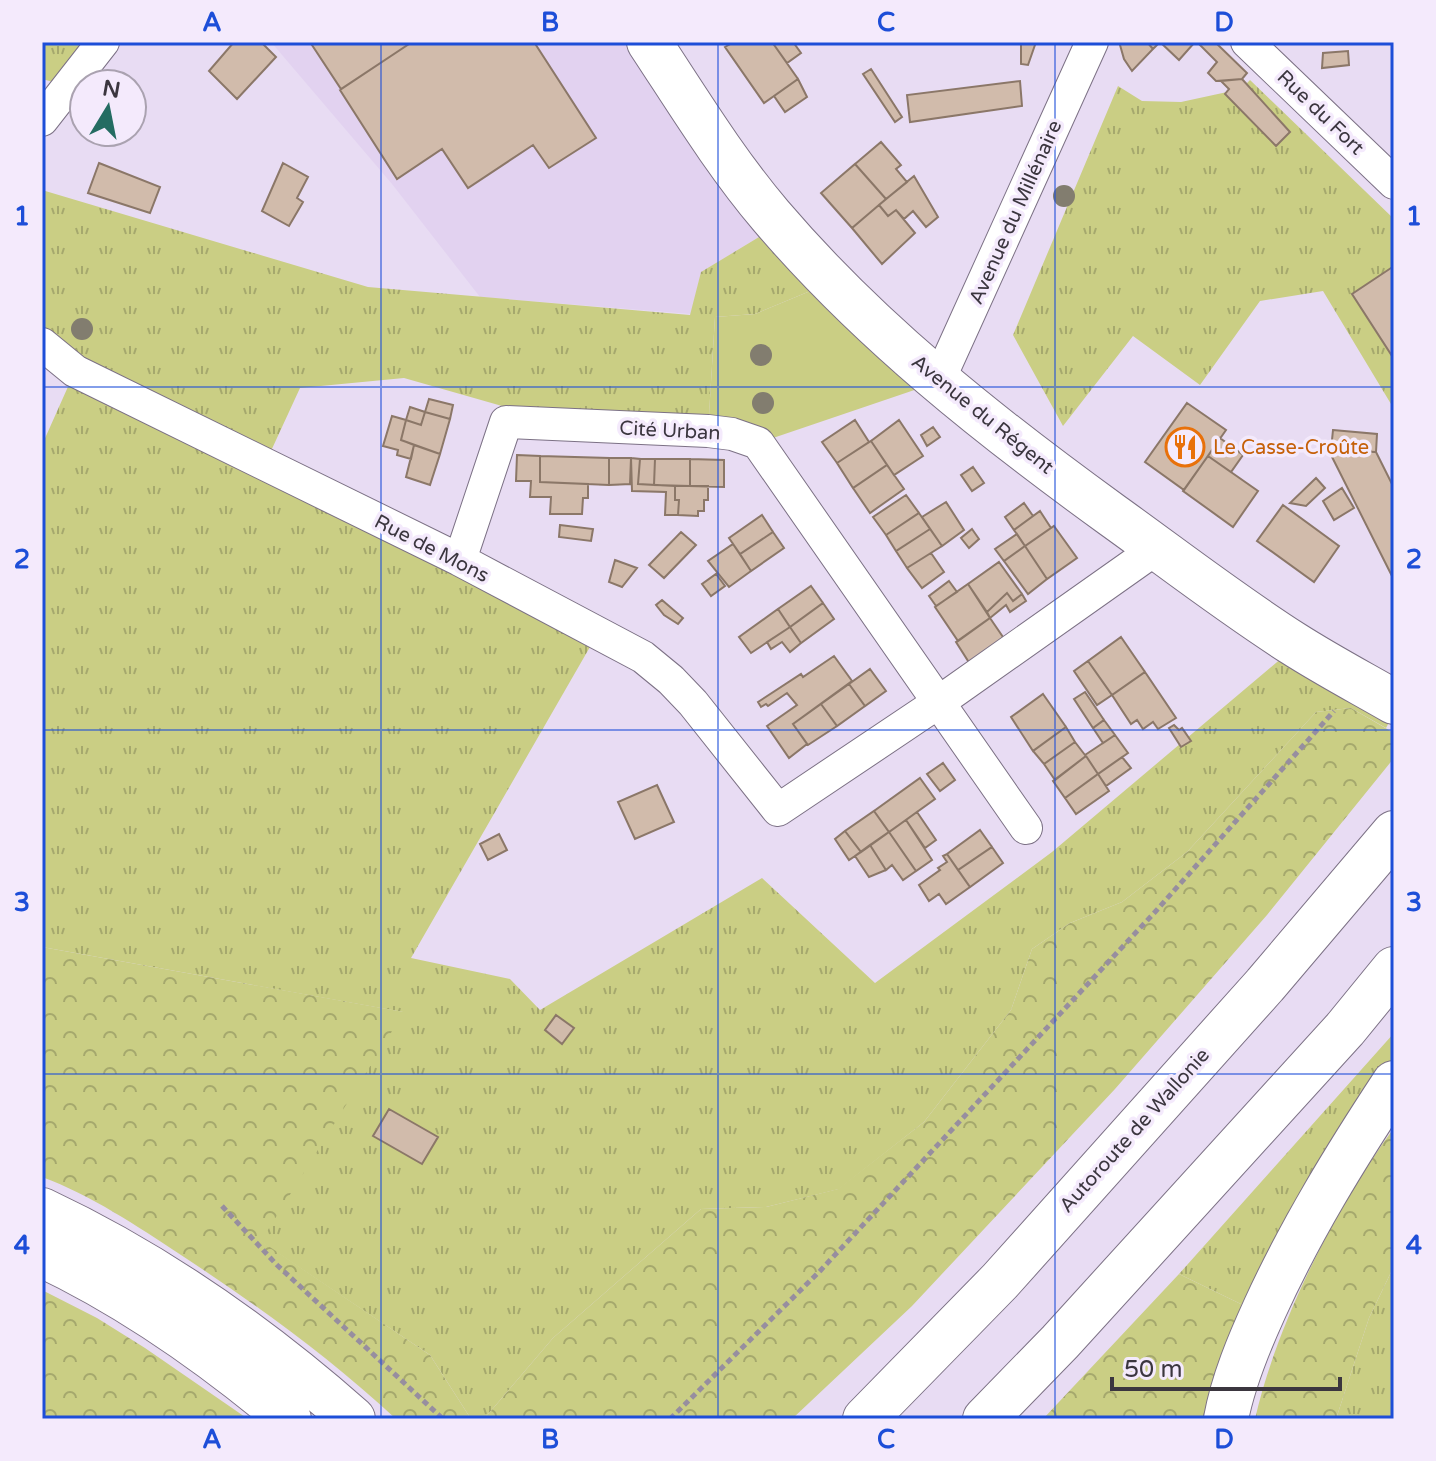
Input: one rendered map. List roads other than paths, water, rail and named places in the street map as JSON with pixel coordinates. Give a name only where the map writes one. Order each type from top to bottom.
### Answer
[{"type":"main road","name":"Avenue du Régent","points":[[649,42],[709,133],[767,212],[832,282],[938,382],[1016,445],[1222,596],[1296,646],[1394,702]]},
{"type":"main road","name":"Autoroute de Wallonie","points":[[865,1419],[1000,1281],[1265,985],[1394,833]]},
{"type":"main road","points":[[985,1419],[1345,1029],[1394,969]]},
{"type":"main road","points":[[1226,1419],[1252,1338],[1287,1259],[1335,1173],[1394,1083]]},
{"type":"main road","points":[[42,1210],[99,1237],[160,1273],[253,1339],[353,1419]]},
{"type":"main road","points":[[42,1255],[141,1308],[235,1374],[289,1419]]},
{"type":"street","points":[[42,120],[103,42]]},
{"type":"street","name":"Avenue du Millénaire","points":[[938,382],[1092,42]]},
{"type":"street","name":"Rue du Fort","points":[[1247,42],[1394,183]]},
{"type":"street","name":"Rue de Mons","points":[[42,344],[75,371],[460,560],[643,657],[693,703],[778,810],[939,702]]},
{"type":"street","name":"Cité Urban","points":[[460,560],[506,422],[732,434],[758,443],[1026,828]]},
{"type":"street","points":[[939,702],[1157,548]]},
{"type":"place","name":"Le Casse-Croûte","points":[[1185,447]]}]
